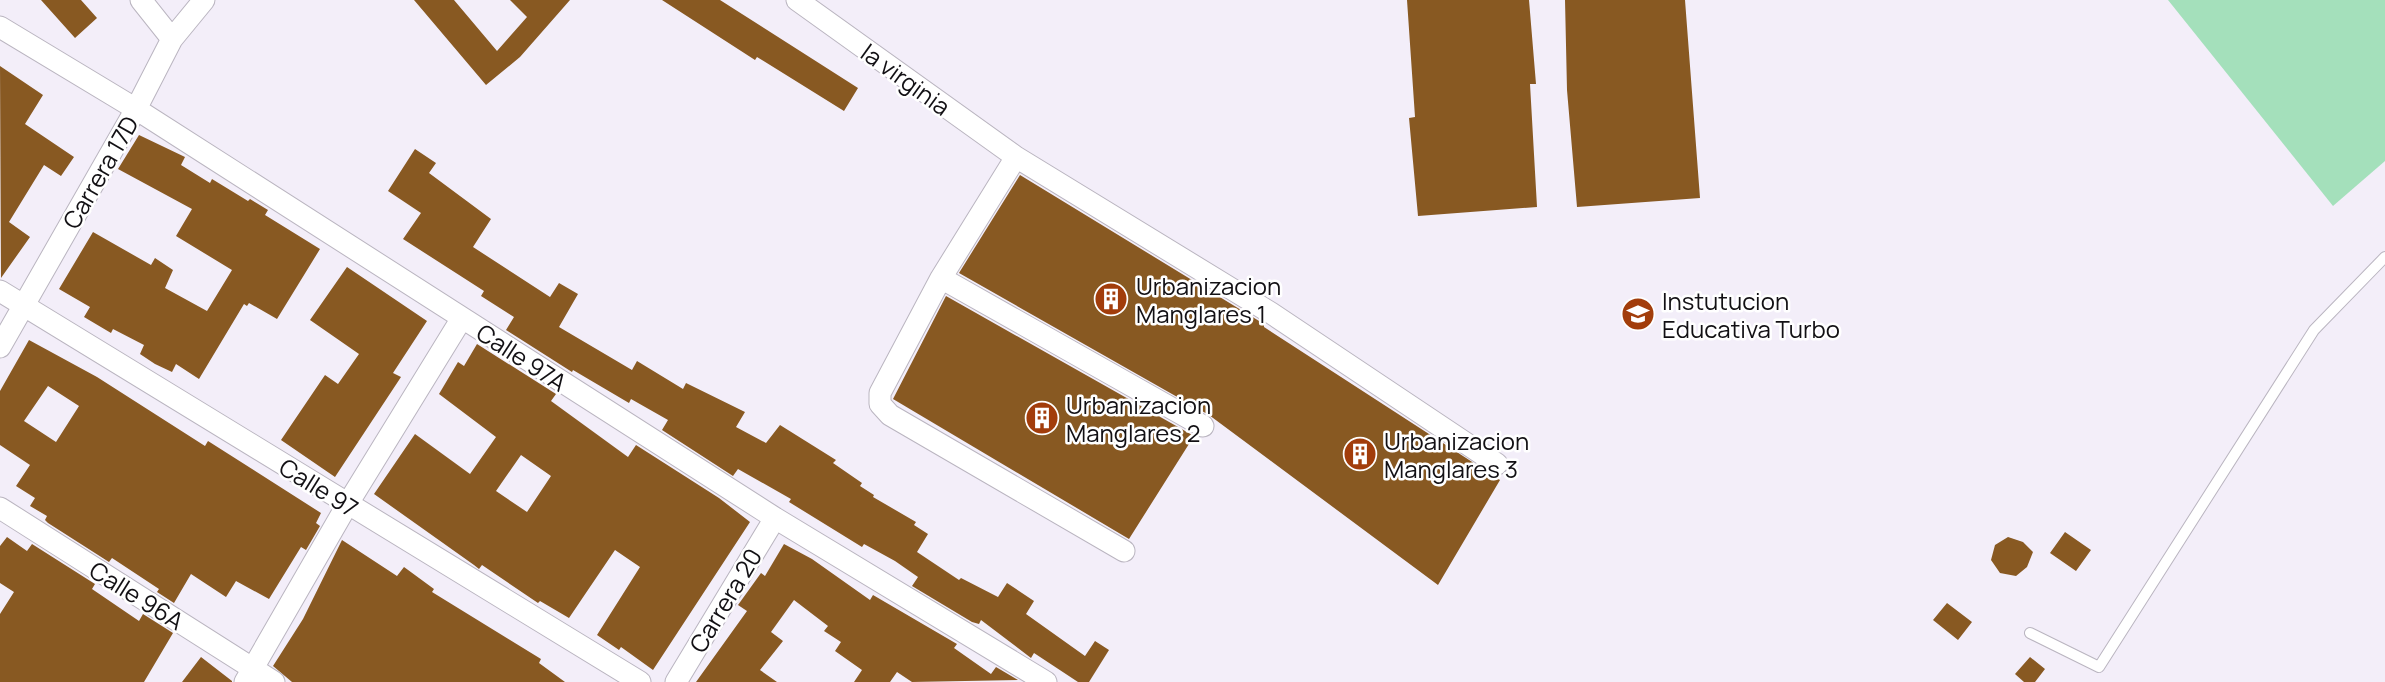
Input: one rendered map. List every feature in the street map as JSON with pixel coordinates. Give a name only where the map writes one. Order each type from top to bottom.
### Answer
[{"type":"street","points":[[141,0],[172,39]]},
{"type":"street","name":"Carrera 17D","points":[[0,347],[136,109],[172,39],[204,0]]},
{"type":"street","name":"la virginia","points":[[797,0],[1016,157],[1271,313],[1497,464]]},
{"type":"street","name":"Calle 97A","points":[[0,27],[136,109],[775,518],[1046,682]]},
{"type":"street","points":[[1016,157],[941,278],[880,393],[880,404],[890,415],[1124,551]]},
{"type":"street","points":[[941,278],[1203,426]]},
{"type":"street","name":"Calle 97","points":[[0,290],[640,682]]},
{"type":"street","points":[[249,675],[347,505],[462,318]]},
{"type":"street","name":"Calle 96A","points":[[0,508],[249,675],[274,682]]},
{"type":"street","name":"Carrera 20","points":[[676,682],[775,518]]},
{"type":"lane","points":[[2030,634],[2099,667],[2314,330],[2385,257]]},
{"type":"green space","points":[[2168,0],[2385,0],[2385,161],[2333,206]]},
{"type":"building","points":[[41,0],[81,0],[97,18],[75,38]]},
{"type":"building","points":[[414,0],[454,0],[497,51],[527,17],[510,0],[570,0],[520,57],[486,85]]},
{"type":"building","points":[[662,0],[720,0],[858,88],[844,111],[757,57],[755,60]]},
{"type":"building","points":[[1407,0],[1529,0],[1536,84],[1530,84],[1537,207],[1418,216],[1409,118],[1415,117]]},
{"type":"building","points":[[1565,0],[1685,0],[1700,198],[1577,207],[1567,90]]},
{"type":"building","points":[[0,66],[43,95],[25,124],[74,157],[61,176],[44,165],[9,222],[30,237],[1,278]]},
{"type":"building","points":[[139,135],[185,157],[181,165],[210,183],[212,179],[248,201],[250,199],[268,210],[265,215],[320,249],[277,319],[249,303],[247,306],[244,304],[199,379],[176,364],[172,372],[155,364],[140,354],[144,345],[113,329],[111,333],[84,317],[90,307],[59,289],[93,232],[151,265],[155,258],[173,270],[165,288],[207,311],[232,270],[176,236],[192,209],[118,169]]},
{"type":"building","points":[[415,149],[436,163],[429,173],[491,219],[473,247],[550,297],[559,283],[578,294],[559,327],[632,370],[637,361],[683,389],[686,383],[745,412],[736,427],[766,443],[780,425],[836,460],[833,463],[862,483],[860,486],[874,495],[873,497],[916,522],[914,525],[928,534],[917,552],[959,580],[961,578],[998,597],[1007,583],[1034,601],[1026,614],[1085,656],[1095,641],[1109,650],[1089,682],[1078,682],[1034,653],[1031,658],[981,620],[979,624],[972,622],[912,586],[918,577],[895,561],[864,544],[862,547],[789,502],[791,499],[738,469],[733,476],[662,430],[668,420],[631,399],[629,403],[573,370],[572,372],[506,330],[514,317],[481,296],[484,291],[403,239],[421,213],[388,191]]},
{"type":"building","points":[[1020,175],[1264,324],[1264,327],[1500,480],[1438,585],[1209,415],[959,273]]},
{"type":"building","points":[[347,267],[427,321],[393,373],[401,377],[335,477],[281,440],[325,375],[338,384],[359,354],[310,320]]},
{"type":"building","name":"Urbanizacion Manglares 2","points":[[946,296],[1194,436],[1129,539],[893,399]]},
{"type":"building","points":[[29,340],[97,377],[205,446],[208,441],[321,513],[316,523],[320,526],[306,550],[301,547],[269,599],[236,581],[226,597],[191,574],[174,603],[157,592],[159,589],[112,558],[109,562],[48,523],[45,520],[47,516],[30,506],[35,498],[16,486],[30,465],[0,445],[0,391]],"holes":[[[48,386],[79,406],[56,442],[24,421]]]},
{"type":"building","points":[[477,344],[556,394],[551,401],[628,457],[636,445],[719,498],[750,522],[653,670],[621,647],[619,650],[597,635],[640,567],[615,550],[569,618],[540,601],[538,603],[482,565],[479,569],[374,494],[415,434],[470,474],[496,437],[439,394],[458,362],[464,366]],"holes":[[[521,455],[551,476],[527,512],[496,491]]]},
{"type":"building","points":[[2065,532],[2091,550],[2076,571],[2050,553]]},
{"type":"building","points":[[7,537],[27,551],[32,544],[95,584],[92,589],[139,621],[143,614],[173,633],[144,682],[0,682],[0,614],[14,592],[0,583],[0,546]]},
{"type":"building","points":[[2008,537],[2023,542],[2033,552],[2027,567],[2016,576],[2000,573],[1991,560],[1995,545]]},
{"type":"building","points":[[342,540],[397,576],[404,567],[434,589],[432,592],[541,659],[539,663],[565,682],[292,682],[273,666],[303,619]]},
{"type":"building","points":[[784,544],[812,559],[870,600],[873,595],[957,644],[954,648],[991,674],[996,667],[1018,680],[912,682],[897,672],[890,682],[854,682],[862,670],[835,651],[841,642],[824,631],[828,626],[794,600],[771,632],[783,641],[760,670],[777,682],[696,682],[747,611],[738,605],[761,573],[765,576]]},
{"type":"building","points":[[1947,603],[1972,622],[1958,640],[1933,620]]},
{"type":"building","points":[[201,657],[232,681],[232,682],[182,682]]},
{"type":"building","points":[[2030,657],[2045,669],[2035,682],[2024,682],[2015,674]]},
{"type":"place","name":"Urbanizacion Manglares 1","points":[[1111,299]]},
{"type":"place","name":"Instutucion Educativa Turbo","points":[[1638,314]]},
{"type":"place","name":"Urbanizacion Manglares 2","points":[[1042,418]]},
{"type":"place","name":"Urbanizacion Manglares 3","points":[[1360,454]]}]
